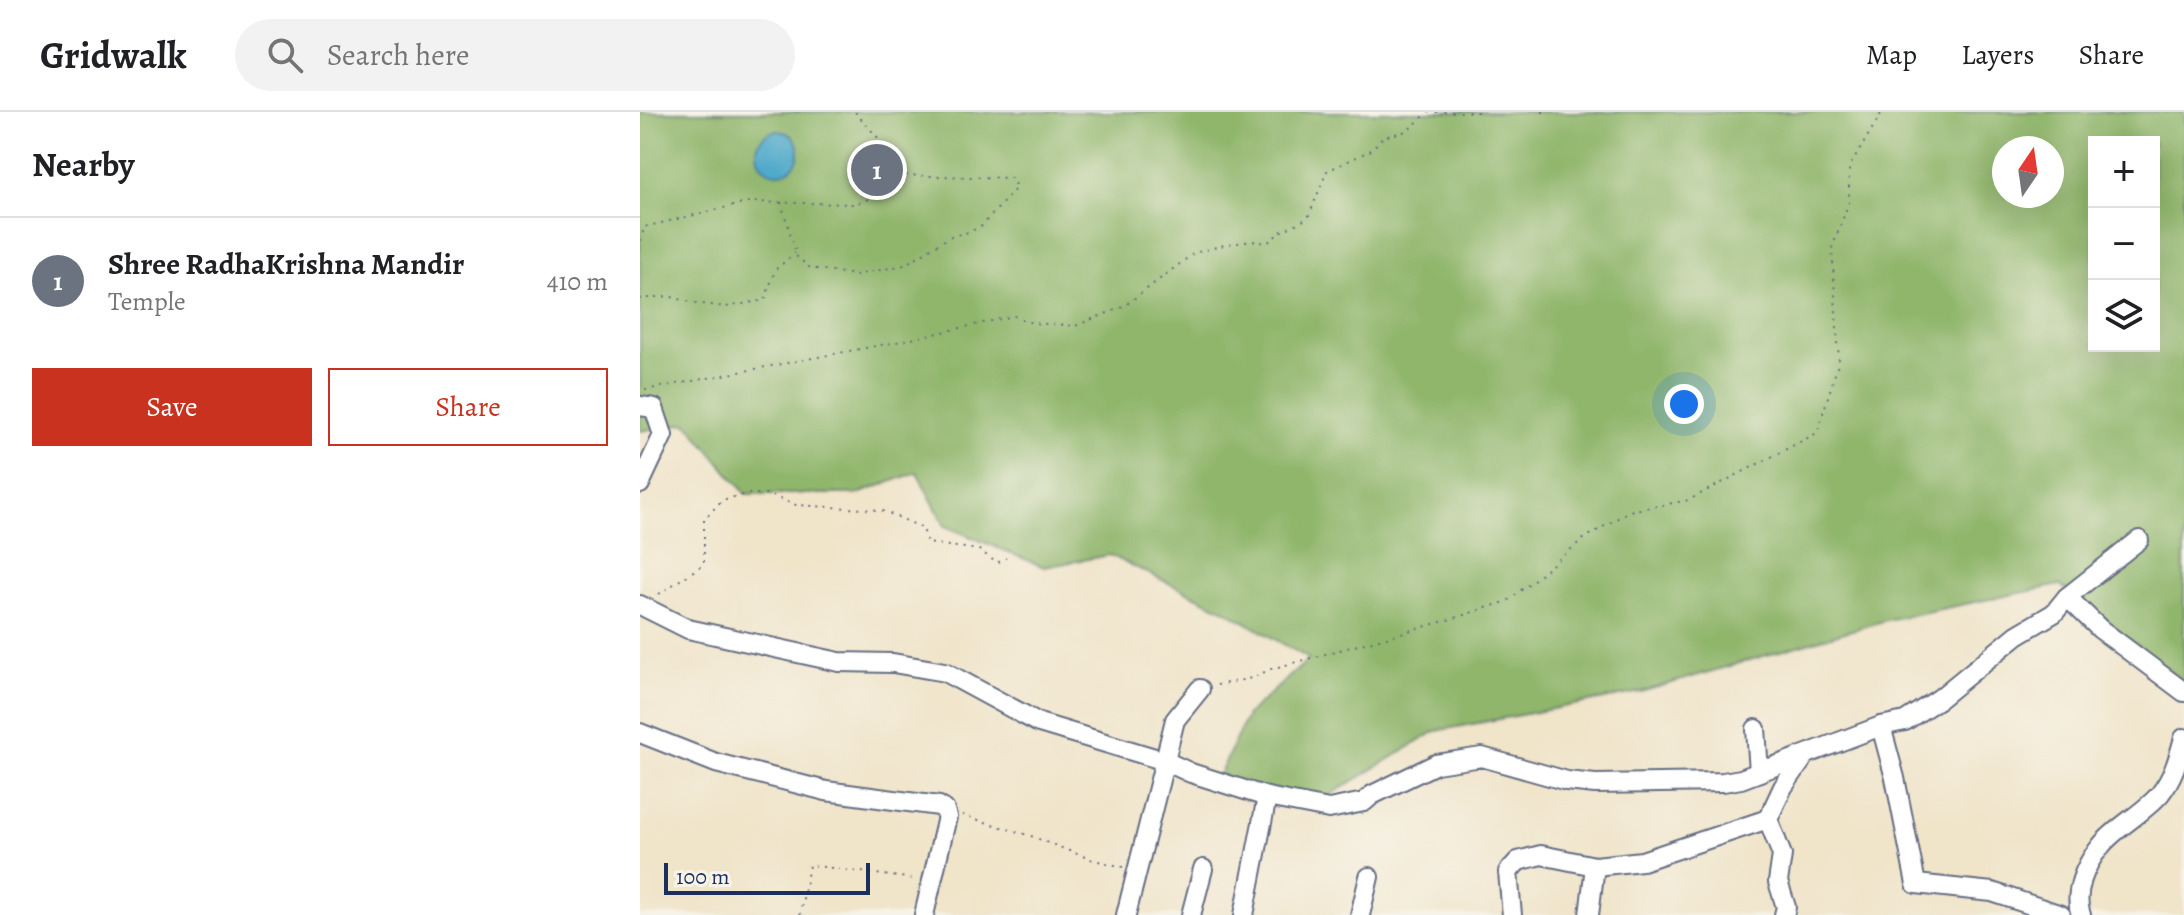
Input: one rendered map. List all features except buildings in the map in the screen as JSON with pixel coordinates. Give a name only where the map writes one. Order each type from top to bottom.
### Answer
[{"type":"street","points":[[640,406],[654,408],[663,435],[640,484]]},
{"type":"street","points":[[641,606],[688,629],[824,659],[893,663],[945,672],[1039,723],[1165,761],[1191,773],[1267,797],[1329,809],[1364,802],[1372,795],[1436,764],[1482,757],[1567,781],[1595,784],[1723,782],[1759,772],[1881,726],[1905,721],[2017,635],[2054,613],[2067,597],[2139,540]]},
{"type":"street","points":[[2067,597],[2100,629],[2184,692]]},
{"type":"street","points":[[1126,915],[1175,720],[1200,689]]},
{"type":"street","points":[[1881,726],[1895,778],[1916,884],[1992,892],[2061,915]]},
{"type":"street","points":[[1756,729],[1759,772]]},
{"type":"street","points":[[640,733],[716,763],[826,791],[939,806],[945,810],[947,817],[924,915]]},
{"type":"street","points":[[2081,915],[2076,901],[2080,884],[2100,846],[2160,795],[2174,774],[2184,738]]},
{"type":"street","points":[[1784,915],[1786,907],[1778,882],[1782,855],[1768,819],[1783,787],[1805,756]]},
{"type":"street","points":[[1244,915],[1267,797]]},
{"type":"street","points":[[1512,915],[1508,872],[1518,861],[1541,855],[1595,866],[1642,861],[1768,819]]},
{"type":"street","points":[[1589,915],[1595,866]]},
{"type":"street","points":[[1191,915],[1203,869]]},
{"type":"street","points":[[1360,915],[1369,877]]},
{"type":"path","points":[[641,241],[644,227],[749,202],[855,204],[892,190],[897,159],[855,112]]},
{"type":"path","points":[[640,391],[907,340],[1014,316],[1032,323],[1075,326],[1123,307],[1194,253],[1252,241],[1267,243],[1282,231],[1308,218],[1327,171],[1371,150],[1383,137],[1407,131],[1429,112],[1484,112]]},
{"type":"path","points":[[1200,689],[1252,678],[1271,669],[1508,601],[1582,540],[1629,511],[1689,500],[1817,433],[1839,361],[1832,248],[1849,202],[1849,168],[1882,112]]},
{"type":"path","points":[[781,202],[797,257],[810,268],[856,275],[904,265],[951,236],[982,226],[1016,188],[1012,178],[895,175]]},
{"type":"path","points":[[640,299],[668,296],[726,307],[765,300],[775,270],[795,252]]},
{"type":"path","points":[[641,606],[704,564],[704,520],[722,500],[746,494],[766,494],[796,505],[881,510],[923,528],[927,543],[979,550],[997,563],[1006,558]]},
{"type":"path","points":[[945,810],[1031,836],[1090,859],[1137,871]]},
{"type":"path","points":[[800,915],[809,865],[931,881]]},
{"type":"green space","points":[[640,112],[2184,112],[2184,682],[2060,585],[1886,620],[1641,692],[1436,731],[1320,801],[1217,780],[1247,715],[1309,659],[1223,609],[1110,555],[1044,567],[945,526],[917,472],[858,494],[746,494],[687,423],[640,431]]},
{"type":"water","points":[[778,131],[793,137],[799,152],[793,167],[778,173],[763,167],[757,152],[763,137]]},
{"type":"place","name":"Shree RadhaKrishna Mandir","points":[[877,170]]}]
